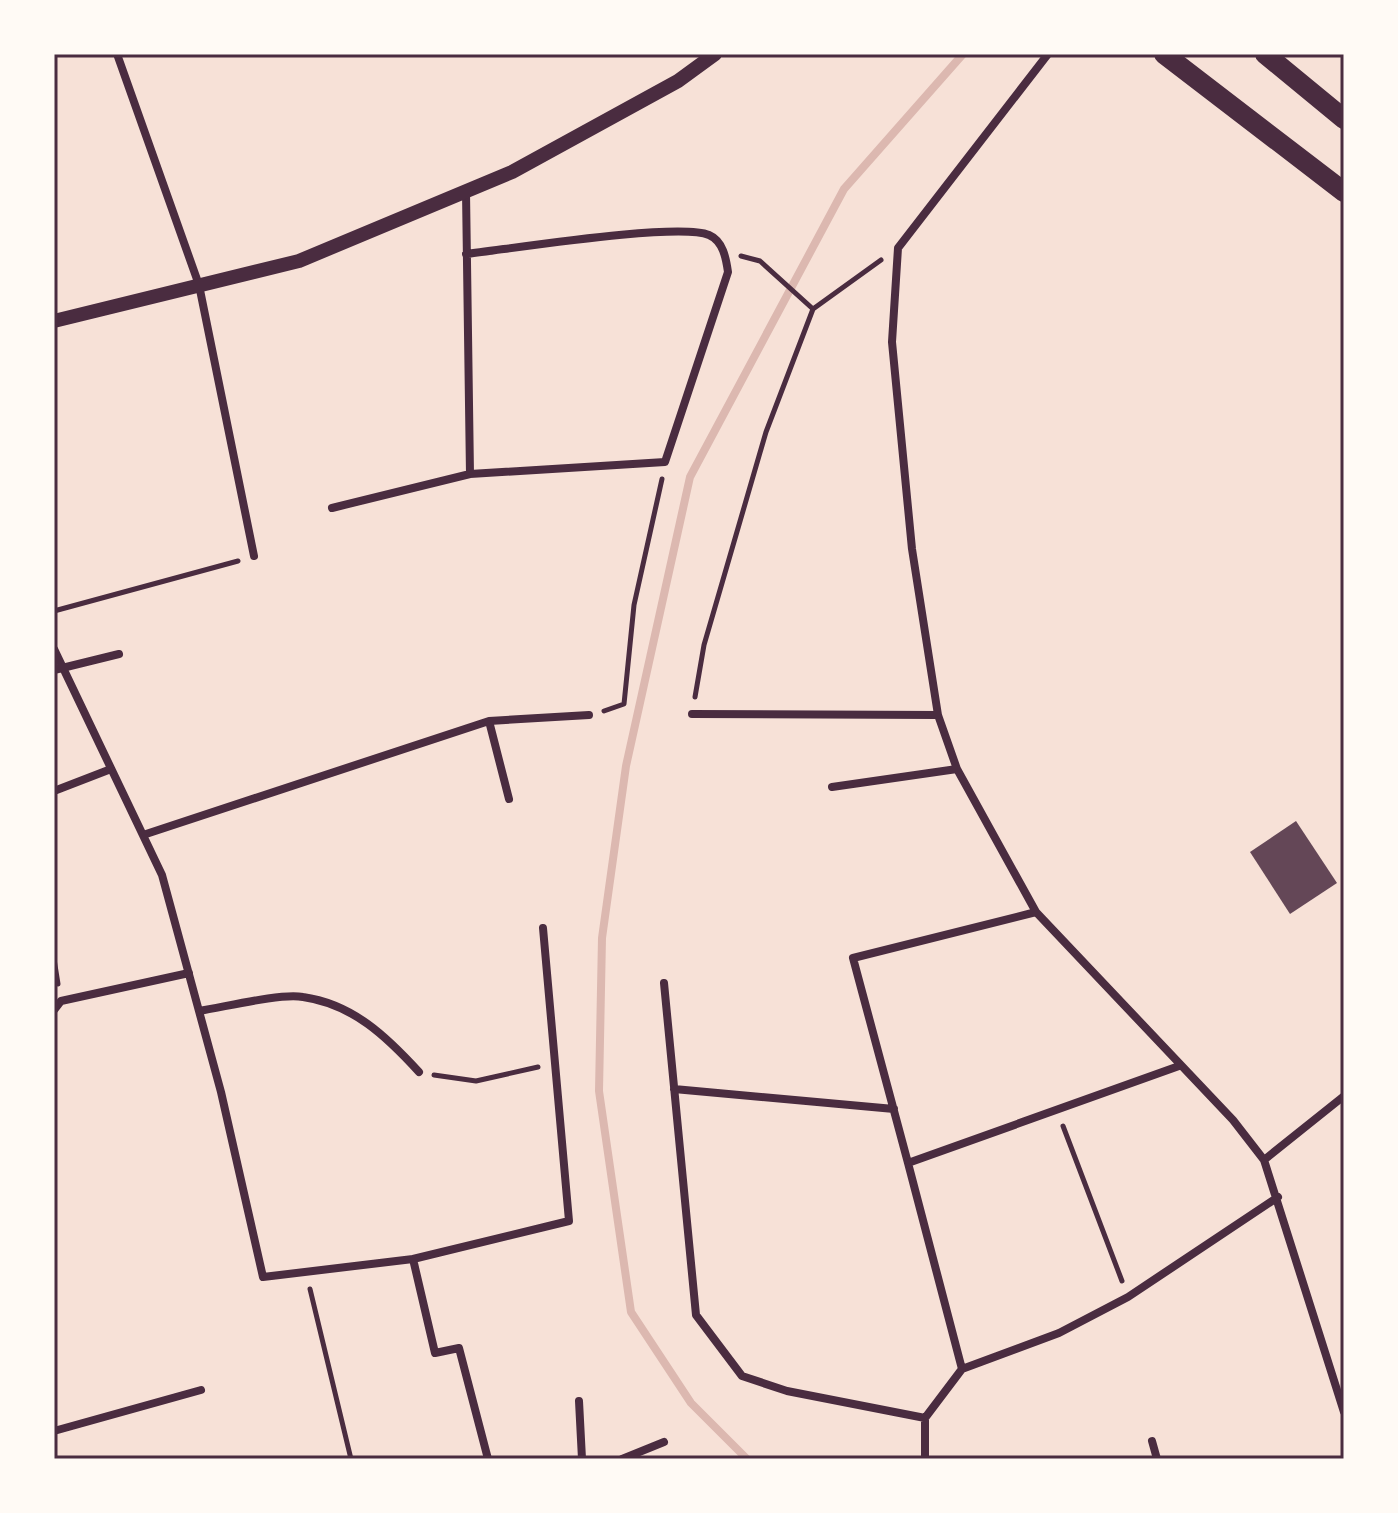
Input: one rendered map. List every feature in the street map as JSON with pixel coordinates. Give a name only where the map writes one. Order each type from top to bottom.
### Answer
[{"type":"main road","points":[[1164,54],[1344,192]]},
{"type":"main road","points":[[1265,54],[1344,119]]},
{"type":"street","points":[[117,54],[199,285],[254,556]]},
{"type":"street","points":[[54,321],[299,261],[512,172],[678,81],[715,54]]},
{"type":"street","points":[[1048,54],[898,248],[892,342],[912,549],[938,715],[957,769],[1036,912],[1233,1120],[1264,1160],[1344,1412]]},
{"type":"street","points":[[466,192],[470,474]]},
{"type":"street","points":[[332,508],[470,474],[665,462],[728,272],[725,252],[711,236],[690,231],[466,254]]},
{"type":"street","points":[[54,649],[58,669],[162,875],[199,1011],[263,1277],[413,1259],[569,1221],[543,928]]},
{"type":"street","points":[[58,669],[119,654]]},
{"type":"street","points":[[692,714],[938,715]]},
{"type":"street","points":[[143,835],[489,721],[589,715]]},
{"type":"street","points":[[489,721],[509,799]]},
{"type":"street","points":[[54,791],[111,769]]},
{"type":"street","points":[[832,787],[957,769]]},
{"type":"street","points":[[962,1369],[853,958],[1036,912]]},
{"type":"street","points":[[54,1010],[58,999],[189,973]]},
{"type":"street","points":[[664,983],[696,1315],[742,1376],[787,1391],[925,1418]]},
{"type":"street","points":[[199,1011],[301,996],[345,1008],[390,1040],[419,1072]]},
{"type":"street","points":[[908,1163],[1179,1066]]},
{"type":"street","points":[[674,1089],[894,1109]]},
{"type":"street","points":[[1264,1160],[1344,1096]]},
{"type":"street","points":[[925,1459],[925,1418],[962,1369],[1059,1333],[1128,1297],[1278,1197]]},
{"type":"street","points":[[413,1259],[435,1353],[459,1348],[488,1459]]},
{"type":"street","points":[[54,1431],[201,1390]]},
{"type":"street","points":[[579,1401],[582,1459]]},
{"type":"street","points":[[1152,1441],[1157,1459]]},
{"type":"street","points":[[622,1459],[664,1442]]},
{"type":"path","points":[[692,714],[704,645],[766,432],[813,309],[898,248]]},
{"type":"path","points":[[725,252],[760,261],[813,309]]},
{"type":"path","points":[[589,715],[624,704],[634,605],[665,462]]},
{"type":"path","points":[[54,611],[254,556]]},
{"type":"path","points":[[54,959],[58,999]]},
{"type":"path","points":[[419,1072],[476,1081],[555,1063]]},
{"type":"path","points":[[1057,1111],[1128,1297]]},
{"type":"path","points":[[306,1272],[351,1459]]},
{"type":"building","points":[[1296,821],[1337,883],[1290,914],[1250,852]]},
{"type":"waterway","points":[[747,1459],[691,1403],[631,1312],[599,1091],[602,938],[626,766],[690,477],[844,189],[963,54]]}]
